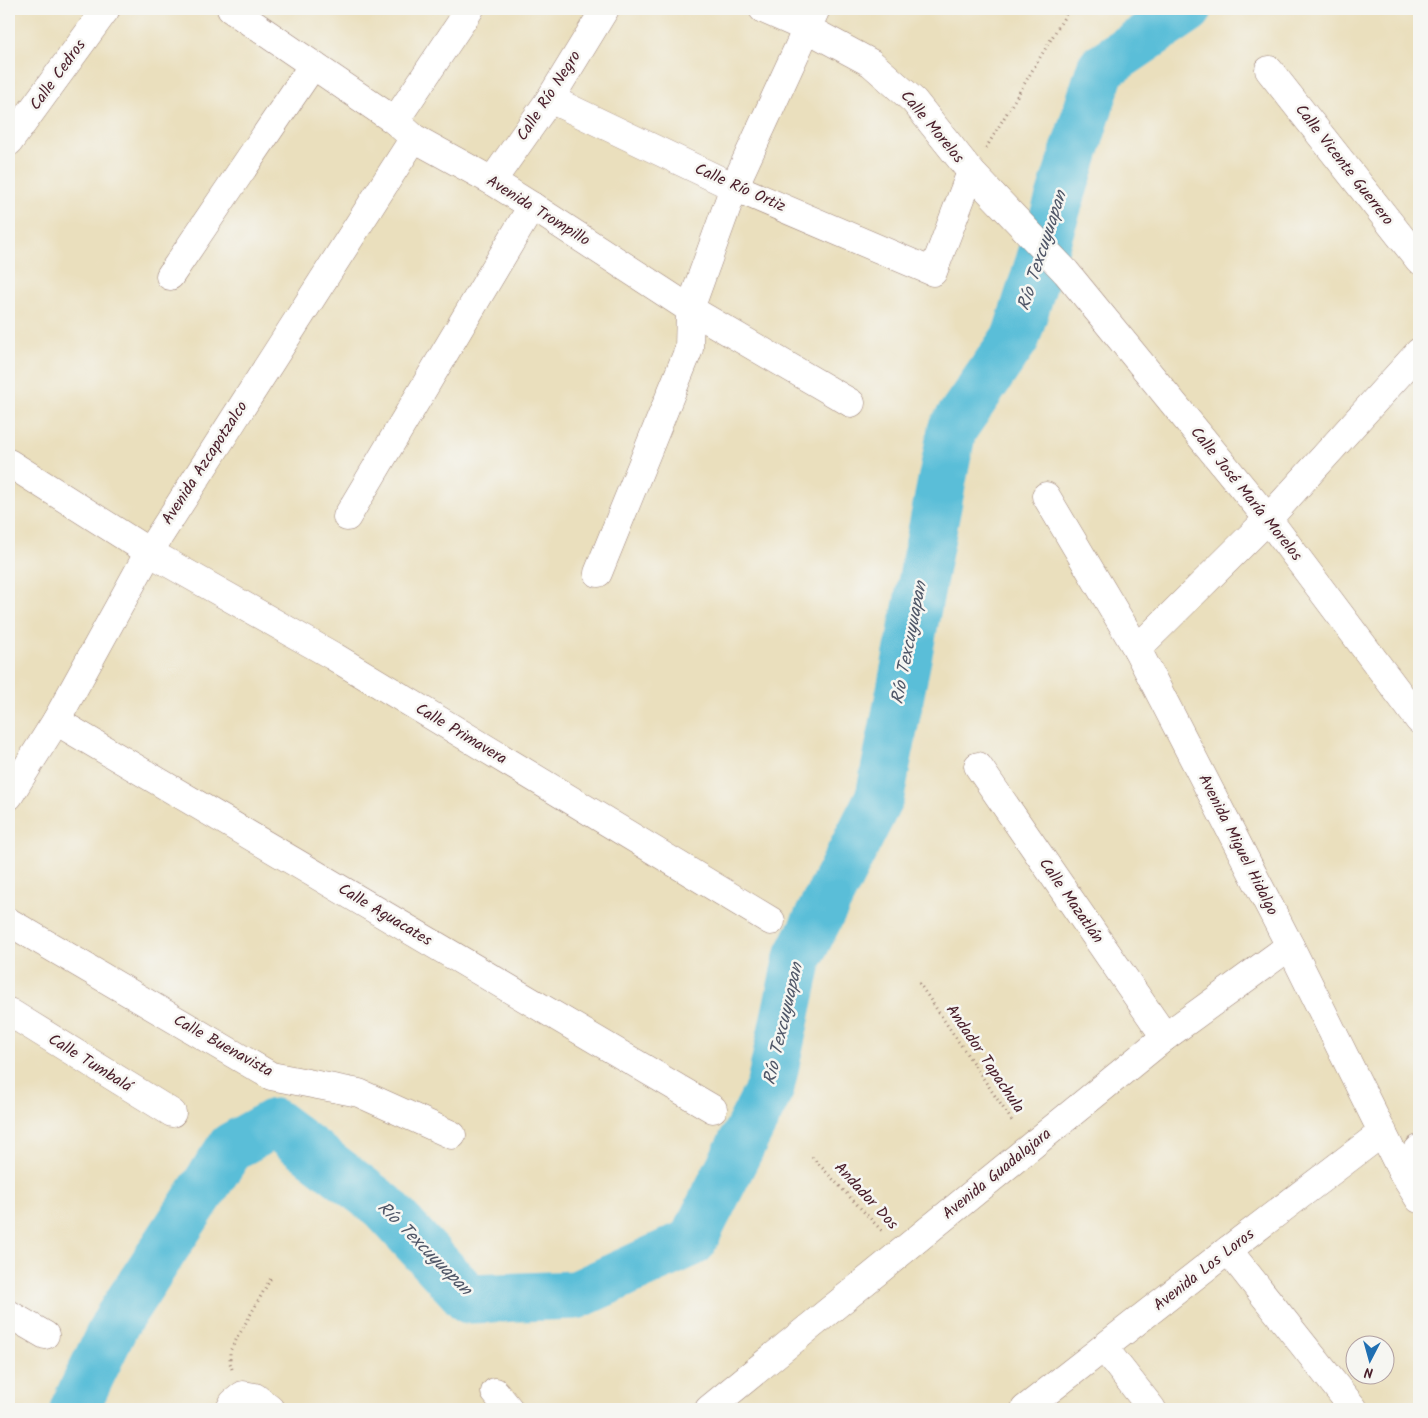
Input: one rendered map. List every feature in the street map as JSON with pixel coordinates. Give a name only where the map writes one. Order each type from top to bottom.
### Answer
[{"type":"street","name":"Calle Cedros","points":[[9,142],[106,9]]},
{"type":"street","name":"Avenida Trompillo","points":[[231,9],[404,129],[532,206],[690,309],[851,403]]},
{"type":"street","name":"Avenida Azcapotzalco","points":[[12,783],[56,721],[149,552],[404,129],[470,9]]},
{"type":"street","name":"Calle Río Negro","points":[[492,181],[550,99],[605,9]]},
{"type":"street","name":"Calle Morelos","points":[[763,9],[812,19],[871,63],[914,101],[971,172],[1066,272]]},
{"type":"street","points":[[598,573],[690,349],[690,309],[734,187],[812,19]]},
{"type":"street","points":[[170,276],[313,65]]},
{"type":"street","name":"Calle Vicente Guerrero","points":[[1269,70],[1419,260]]},
{"type":"street","name":"Calle Río Ortiz","points":[[550,99],[734,187],[933,272]]},
{"type":"street","name":"Calle Morelos","points":[[933,272],[971,172]]},
{"type":"street","points":[[347,517],[532,206]]},
{"type":"street","name":"Calle José María Morelos","points":[[1066,272],[1268,519],[1419,720]]},
{"type":"street","points":[[1136,649],[1268,519],[1419,352]]},
{"type":"street","name":"Calle Primavera","points":[[9,463],[149,552],[333,656],[771,921]]},
{"type":"street","name":"Avenida Miguel Hidalgo","points":[[1046,496],[1136,649],[1290,946],[1401,1170],[1419,1199]]},
{"type":"street","name":"Calle Aguacates","points":[[56,721],[713,1109]]},
{"type":"street","name":"Calle Mazatlán","points":[[978,766],[1165,1037]]},
{"type":"street","name":"Calle Buenavista","points":[[9,922],[271,1076],[359,1093],[452,1136]]},
{"type":"street","name":"Avenida Guadalajara","points":[[709,1409],[1165,1037],[1290,946]]},
{"type":"street","name":"Calle Tumbalá","points":[[9,1012],[172,1113]]},
{"type":"street","name":"Avenida Los Loros","points":[[1025,1409],[1228,1250],[1383,1132]]},
{"type":"street","points":[[1401,1170],[1419,1149]]},
{"type":"street","points":[[1228,1250],[1354,1409]]},
{"type":"street","points":[[9,1314],[45,1335]]},
{"type":"street","points":[[1104,1348],[1152,1409]]},
{"type":"street","points":[[236,1402],[255,1397],[270,1409]]},
{"type":"path","points":[[971,172],[1069,9]]},
{"type":"path","name":"Andador Tapachula","points":[[919,984],[1030,1148]]},
{"type":"path","name":"Andador Dos","points":[[812,1157],[902,1252]]},
{"type":"path","points":[[236,1402],[230,1351],[270,1278]]},
{"type":"waterway","name":"Río Texcuyuapan","points":[[74,1409],[116,1322],[231,1147],[274,1123],[383,1206],[469,1299],[576,1295],[692,1242],[770,1088],[798,958],[880,796],[952,430],[1016,337],[1101,68],[1188,9]]}]
